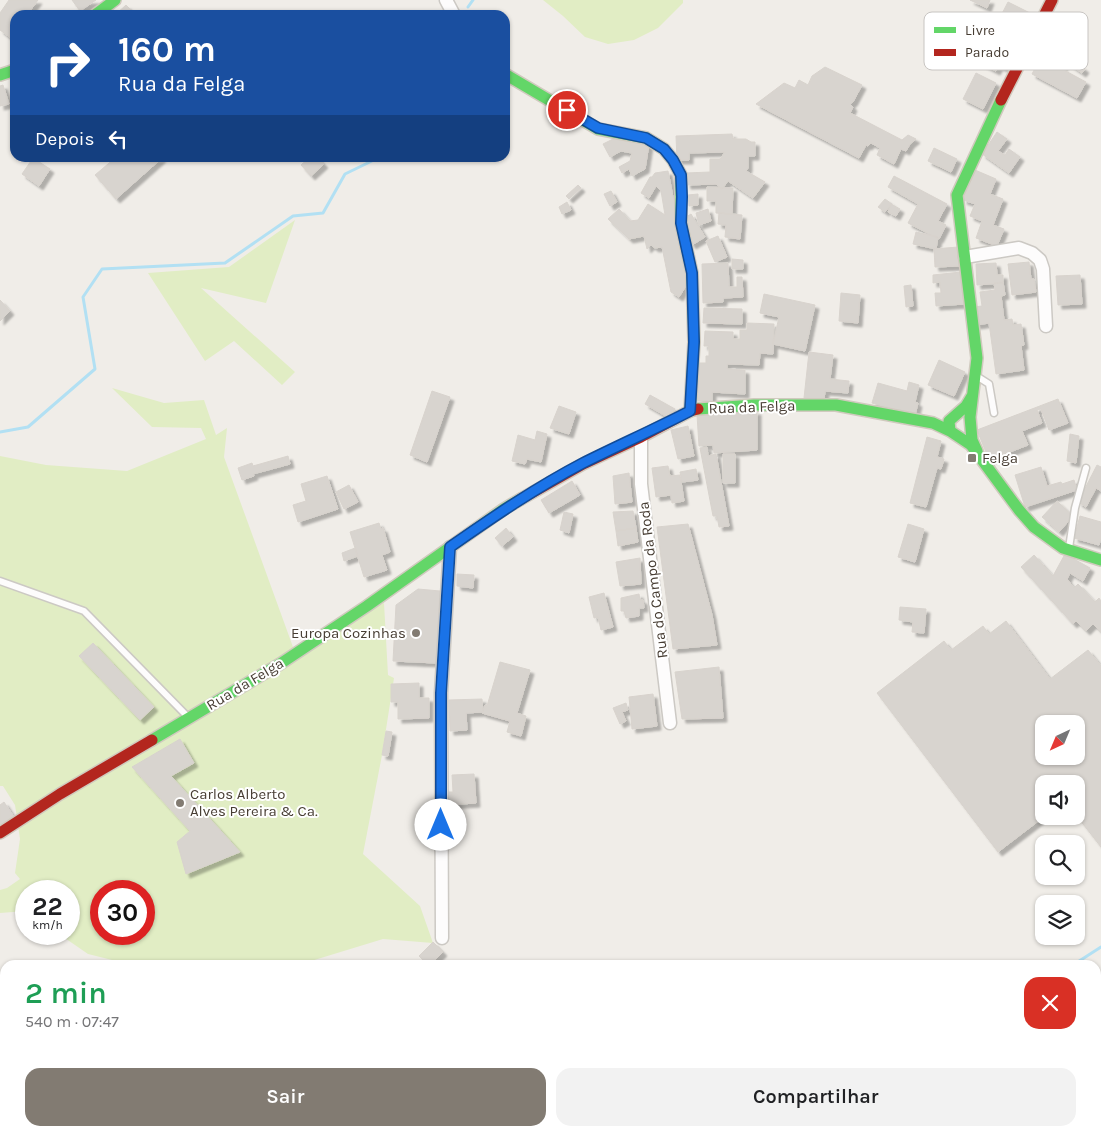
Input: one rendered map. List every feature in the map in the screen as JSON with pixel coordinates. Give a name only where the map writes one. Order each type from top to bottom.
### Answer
[{"type":"street","points":[[102,10],[115,0]]},
{"type":"street","points":[[1046,12],[1052,0]]},
{"type":"street","points":[[1015,70],[957,195],[977,358],[977,376],[970,406],[970,436],[977,451],[1019,510],[1034,527],[1051,541],[1068,550],[1101,560]]},
{"type":"street","points":[[510,77],[598,128],[646,138],[664,149],[673,160],[681,175],[681,223],[692,273],[694,342],[690,411]]},
{"type":"street","points":[[965,256],[1019,248],[1032,253],[1040,260],[1043,269],[1046,326]]},
{"type":"street","points":[[970,425],[966,434],[955,434],[948,424],[966,406],[974,391]]},
{"type":"street","name":"Rua da Felga","points":[[0,833],[60,794],[280,664],[367,606],[512,504],[583,464],[641,437],[690,411],[728,406],[772,404],[836,406],[933,423],[955,434],[977,451]]},
{"type":"street","points":[[954,416],[964,415],[970,425]]},
{"type":"street","name":"Rua da Felga","points":[[933,423],[954,416]]},
{"type":"street","name":"Rua do Campo da Roda","points":[[641,437],[641,484],[670,723]]},
{"type":"street","points":[[442,938],[441,693],[450,547]]},
{"type":"lane","points":[[977,376],[989,384],[994,413]]},
{"type":"lane","points":[[1068,550],[1075,508],[1086,468]]},
{"type":"lane","points":[[0,581],[84,611],[189,718]]},
{"type":"green space","points":[[543,0],[683,0],[683,3],[658,28],[634,40],[608,44],[585,37]]},
{"type":"green space","points":[[295,220],[266,303],[201,288],[295,372],[282,385],[234,341],[205,361],[148,273],[229,267]]},
{"type":"green space","points":[[112,388],[164,403],[204,400],[216,435],[227,428],[224,457],[293,647],[384,603],[388,675],[394,678],[382,755],[363,854],[420,906],[433,943],[383,939],[314,960],[112,960],[88,954],[75,945],[80,945],[80,880],[19,880],[20,879],[15,873],[20,839],[15,805],[3,786],[0,786],[0,456],[46,465],[127,471],[206,439],[201,428],[152,427]]},
{"type":"green space","points":[[15,882],[15,912],[0,913],[0,890]]},
{"type":"building","points":[[9,0],[38,0],[31,10],[10,10],[10,37],[0,30],[0,13]]},
{"type":"building","points":[[72,0],[96,0],[81,10],[79,10]]},
{"type":"building","points":[[970,0],[990,0],[987,8]]},
{"type":"building","points":[[1008,2],[1028,12],[1003,12]]},
{"type":"building","points":[[126,5],[131,10],[120,10]]},
{"type":"building","points":[[825,67],[862,85],[850,104],[853,107],[850,113],[902,140],[908,135],[916,139],[906,151],[901,149],[894,164],[877,155],[880,148],[871,143],[868,146],[866,145],[859,158],[756,104],[784,83],[795,88],[799,80],[808,85],[812,76]]},
{"type":"building","points":[[1034,70],[1064,70],[1086,82],[1077,98],[1032,74]]},
{"type":"building","points":[[976,73],[996,83],[983,109],[963,99]]},
{"type":"building","points":[[3,85],[9,104],[0,106],[0,86]]},
{"type":"building","points":[[997,132],[1007,139],[998,151],[1005,155],[1009,149],[1020,157],[1009,173],[982,154]]},
{"type":"building","points":[[732,134],[733,139],[746,139],[755,142],[755,156],[748,156],[748,168],[746,171],[765,182],[753,198],[728,181],[722,189],[716,184],[687,185],[686,173],[710,172],[710,159],[720,159],[725,152],[689,153],[689,160],[677,160],[676,136]]},
{"type":"building","points":[[613,139],[649,144],[645,169],[632,176],[629,169],[622,173],[619,167],[630,161],[632,153],[621,151],[610,157],[603,144]]},
{"type":"building","points":[[934,148],[957,159],[951,172],[928,161]]},
{"type":"building","points":[[30,162],[39,162],[50,169],[39,186],[22,174]]},
{"type":"building","points":[[110,162],[158,162],[116,199],[95,175]]},
{"type":"building","points":[[304,162],[322,162],[324,164],[311,176],[301,165]]},
{"type":"building","points":[[975,170],[996,179],[990,194],[1003,199],[993,225],[1004,229],[997,246],[976,238],[982,221],[970,216],[975,204],[963,200]]},
{"type":"building","points":[[668,171],[689,281],[679,297],[671,292],[662,247],[655,248],[651,245],[647,249],[644,236],[629,239],[608,219],[619,209],[630,221],[638,220],[648,204],[665,215],[661,191],[656,186],[649,198],[641,193],[650,177],[655,173]]},
{"type":"building","points":[[894,176],[947,204],[938,221],[946,225],[939,239],[908,223],[918,204],[888,187]]},
{"type":"building","points":[[578,185],[581,188],[569,199],[566,196]]},
{"type":"building","points":[[707,187],[733,188],[732,214],[716,213],[716,201],[707,201]]},
{"type":"building","points":[[611,191],[617,202],[610,206],[604,194]]},
{"type":"building","points":[[698,194],[698,205],[689,206],[688,195]]},
{"type":"building","points":[[885,199],[892,204],[885,212],[878,207]]},
{"type":"building","points":[[567,202],[571,210],[562,214],[559,207]]},
{"type":"building","points":[[891,204],[900,209],[896,216],[888,212]]},
{"type":"building","points":[[708,209],[711,221],[699,225],[696,213]]},
{"type":"building","points":[[719,213],[742,215],[740,239],[725,237],[726,225],[718,224]]},
{"type":"building","points":[[691,214],[705,237],[692,245],[678,222]]},
{"type":"building","points":[[916,232],[938,237],[936,249],[913,244]]},
{"type":"building","points":[[718,236],[727,257],[715,262],[706,241]]},
{"type":"building","points":[[958,247],[959,266],[935,267],[934,249]]},
{"type":"building","points":[[732,259],[743,260],[743,269],[732,269]]},
{"type":"building","points":[[1029,262],[1031,279],[1034,279],[1036,292],[1012,295],[1008,264]]},
{"type":"building","points":[[728,263],[729,287],[737,287],[737,277],[742,277],[743,297],[723,298],[723,302],[703,303],[702,264]]},
{"type":"building","points":[[996,263],[997,275],[1003,275],[1003,283],[977,285],[976,264]]},
{"type":"building","points":[[961,272],[964,304],[936,306],[935,293],[941,293],[940,282],[933,283],[933,275]]},
{"type":"building","points":[[1080,275],[1082,304],[1058,305],[1056,276]]},
{"type":"building","points":[[1003,282],[1005,295],[1001,296],[1004,320],[1012,319],[1013,325],[1021,324],[1024,345],[1021,346],[1024,370],[996,374],[989,323],[976,325],[974,307],[982,306],[980,292],[995,290],[994,283]]},
{"type":"building","points":[[911,285],[913,306],[906,307],[904,286]]},
{"type":"building","points":[[841,293],[860,295],[858,323],[839,321]]},
{"type":"building","points":[[764,294],[815,305],[805,351],[773,344],[779,317],[760,313]]},
{"type":"building","points":[[0,300],[10,311],[0,321]]},
{"type":"building","points":[[704,308],[742,309],[742,324],[703,323]]},
{"type":"building","points":[[747,323],[774,324],[773,354],[760,353],[759,365],[727,364],[727,369],[745,370],[745,394],[712,392],[712,401],[698,401],[699,363],[706,363],[706,356],[709,356],[709,346],[704,346],[705,331],[733,332],[733,339],[740,339],[740,330],[747,330]]},
{"type":"building","points":[[809,352],[833,355],[830,379],[849,381],[848,393],[825,391],[824,400],[804,398]]},
{"type":"building","points":[[939,360],[965,372],[954,396],[928,385]]},
{"type":"building","points":[[909,382],[919,385],[915,402],[918,403],[915,415],[872,403],[878,383],[907,391]]},
{"type":"building","points":[[432,391],[450,397],[427,462],[410,455]]},
{"type":"building","points":[[650,395],[675,409],[669,418],[645,404]]},
{"type":"building","points":[[1058,399],[1068,423],[1049,430],[1041,409],[1037,410],[1042,423],[1022,431],[1028,445],[989,460],[977,430]]},
{"type":"building","points":[[559,406],[576,412],[569,434],[550,428]]},
{"type":"building","points":[[757,411],[757,450],[714,453],[713,445],[699,446],[697,415]]},
{"type":"building","points":[[688,426],[694,456],[678,459],[671,430]]},
{"type":"building","points":[[537,431],[547,434],[541,462],[527,459],[525,464],[512,461],[518,435],[535,440]]},
{"type":"building","points":[[1070,434],[1079,436],[1076,463],[1067,461]]},
{"type":"building","points":[[927,437],[941,441],[937,457],[944,459],[941,469],[937,468],[926,507],[910,503]]},
{"type":"building","points":[[707,447],[708,456],[716,454],[729,526],[719,527],[717,516],[713,516],[700,448]]},
{"type":"building","points":[[723,454],[735,454],[735,483],[723,483]]},
{"type":"building","points":[[288,456],[290,464],[253,474],[254,476],[242,480],[238,468],[252,463],[253,466]]},
{"type":"building","points":[[1097,465],[1101,467],[1101,491],[1096,488],[1086,507],[1078,502]]},
{"type":"building","points":[[668,466],[670,476],[680,475],[684,501],[672,503],[671,495],[656,497],[652,468]]},
{"type":"building","points":[[1041,467],[1047,486],[1074,480],[1077,490],[1025,507],[1015,475]]},
{"type":"building","points":[[696,469],[698,480],[682,482],[680,472]]},
{"type":"building","points":[[629,473],[632,502],[615,504],[613,476]]},
{"type":"building","points":[[327,476],[338,509],[298,522],[293,505],[306,501],[301,484]]},
{"type":"building","points":[[572,481],[580,495],[549,513],[541,500]]},
{"type":"building","points":[[349,485],[358,502],[344,509],[336,492]]},
{"type":"building","points":[[1057,501],[1073,516],[1059,532],[1042,517]]},
{"type":"building","points":[[633,511],[636,528],[616,531],[613,512]]},
{"type":"building","points":[[564,512],[573,514],[569,533],[560,530]]},
{"type":"building","points":[[1080,516],[1101,522],[1099,545],[1074,538]]},
{"type":"building","points":[[379,523],[381,529],[383,528],[390,552],[382,555],[387,570],[364,577],[350,532]]},
{"type":"building","points":[[688,524],[712,615],[717,645],[673,649],[657,527]]},
{"type":"building","points":[[908,524],[924,529],[915,562],[898,557]]},
{"type":"building","points":[[506,528],[513,537],[502,546],[495,538]]},
{"type":"building","points":[[636,528],[638,542],[618,546],[616,531]]},
{"type":"building","points":[[355,548],[358,556],[344,561],[342,553]]},
{"type":"building","points":[[1065,554],[1090,568],[1083,581],[1070,573],[1067,579],[1074,588],[1078,584],[1095,602],[1099,598],[1101,601],[1101,632],[1093,624],[1086,631],[1076,621],[1073,624],[1021,567],[1034,555],[1053,576]]},
{"type":"building","points":[[640,558],[641,584],[620,586],[616,562]]},
{"type":"building","points":[[457,574],[474,575],[473,588],[457,586]]},
{"type":"building","name":"Europa Cozinhas","points":[[418,589],[440,591],[436,663],[393,661],[396,605]]},
{"type":"building","points":[[604,593],[613,627],[601,630],[598,617],[594,618],[589,597]]},
{"type":"building","points":[[639,594],[640,600],[643,600],[644,608],[639,608],[639,616],[626,618],[624,611],[621,611],[621,598]]},
{"type":"building","points":[[900,607],[926,609],[924,633],[912,632],[913,622],[899,620]]},
{"type":"building","points":[[1006,621],[1050,679],[1088,650],[1101,666],[1101,847],[1084,825],[1085,775],[1035,775],[1035,824],[998,852],[877,693],[944,641],[951,650],[983,626],[989,634]]},
{"type":"building","points":[[93,643],[154,707],[140,720],[79,656]]},
{"type":"building","points":[[500,662],[530,670],[517,713],[526,716],[521,736],[507,732],[510,721],[482,713],[485,705],[487,706]]},
{"type":"building","points":[[719,667],[723,718],[682,719],[675,672]]},
{"type":"building","points":[[419,683],[419,698],[429,698],[429,718],[398,719],[398,702],[391,702],[391,684]]},
{"type":"building","points":[[653,694],[657,726],[632,729],[629,697]]},
{"type":"building","points":[[482,699],[483,712],[466,713],[467,730],[450,731],[449,700]]},
{"type":"building","points":[[626,703],[628,710],[622,712],[626,721],[620,724],[613,708]]},
{"type":"building","points":[[386,731],[392,732],[388,756],[382,755]]},
{"type":"building","name":"Carlos Alberto Alves Pereira & Ca.","points":[[180,739],[194,763],[171,776],[240,852],[186,874],[177,842],[190,831],[132,767]]},
{"type":"building","points":[[474,774],[476,803],[446,805],[445,792],[453,792],[452,775]]},
{"type":"building","points":[[4,802],[14,817],[0,826],[0,805]]},
{"type":"building","points":[[433,942],[443,952],[435,960],[423,960],[419,956]]},
{"type":"waterway","points":[[468,7],[473,0]]},
{"type":"waterway","points":[[0,432],[28,427],[95,369],[83,297],[102,269],[225,263],[293,216],[323,213],[345,174],[370,162]]},
{"type":"waterway","points":[[1081,960],[1101,947]]},
{"type":"traffic: fast","points":[[102,10],[115,0]]},
{"type":"traffic: fast","points":[[0,75],[10,72]]},
{"type":"traffic: fast","points":[[510,77],[598,129],[646,138],[664,149],[673,160],[681,175],[681,223],[692,273],[694,342],[690,411]]},
{"type":"traffic: fast","points":[[977,451],[972,440],[970,417],[977,358],[957,195],[1001,100]]},
{"type":"traffic: fast","points":[[972,396],[966,406],[949,421],[950,431],[971,445],[1019,510],[1034,527],[1063,548],[1101,560]]},
{"type":"traffic: fast","points":[[698,409],[754,405],[836,405],[933,423],[950,431]]},
{"type":"traffic: fast","points":[[152,740],[280,664],[521,499]]},
{"type":"traffic: jam","points":[[1046,12],[1052,0]]},
{"type":"traffic: jam","points":[[1001,100],[1016,70]]},
{"type":"traffic: jam","points":[[521,499],[583,464],[641,437],[690,411],[698,409]]},
{"type":"traffic: jam","points":[[0,833],[60,794],[152,740]]},
{"type":"place","name":"Felga","points":[[972,458]]},
{"type":"place","name":"Europa Cozinhas","points":[[416,633]]},
{"type":"place","name":"Carlos Alberto Alves Pereira & Ca.","points":[[180,803]]},
{"type":"route","points":[[441,825],[441,693],[450,547],[504,509],[583,464],[641,437],[690,411],[694,342],[692,273],[681,223],[681,175],[673,160],[664,149],[646,138],[598,128],[567,110]]}]
